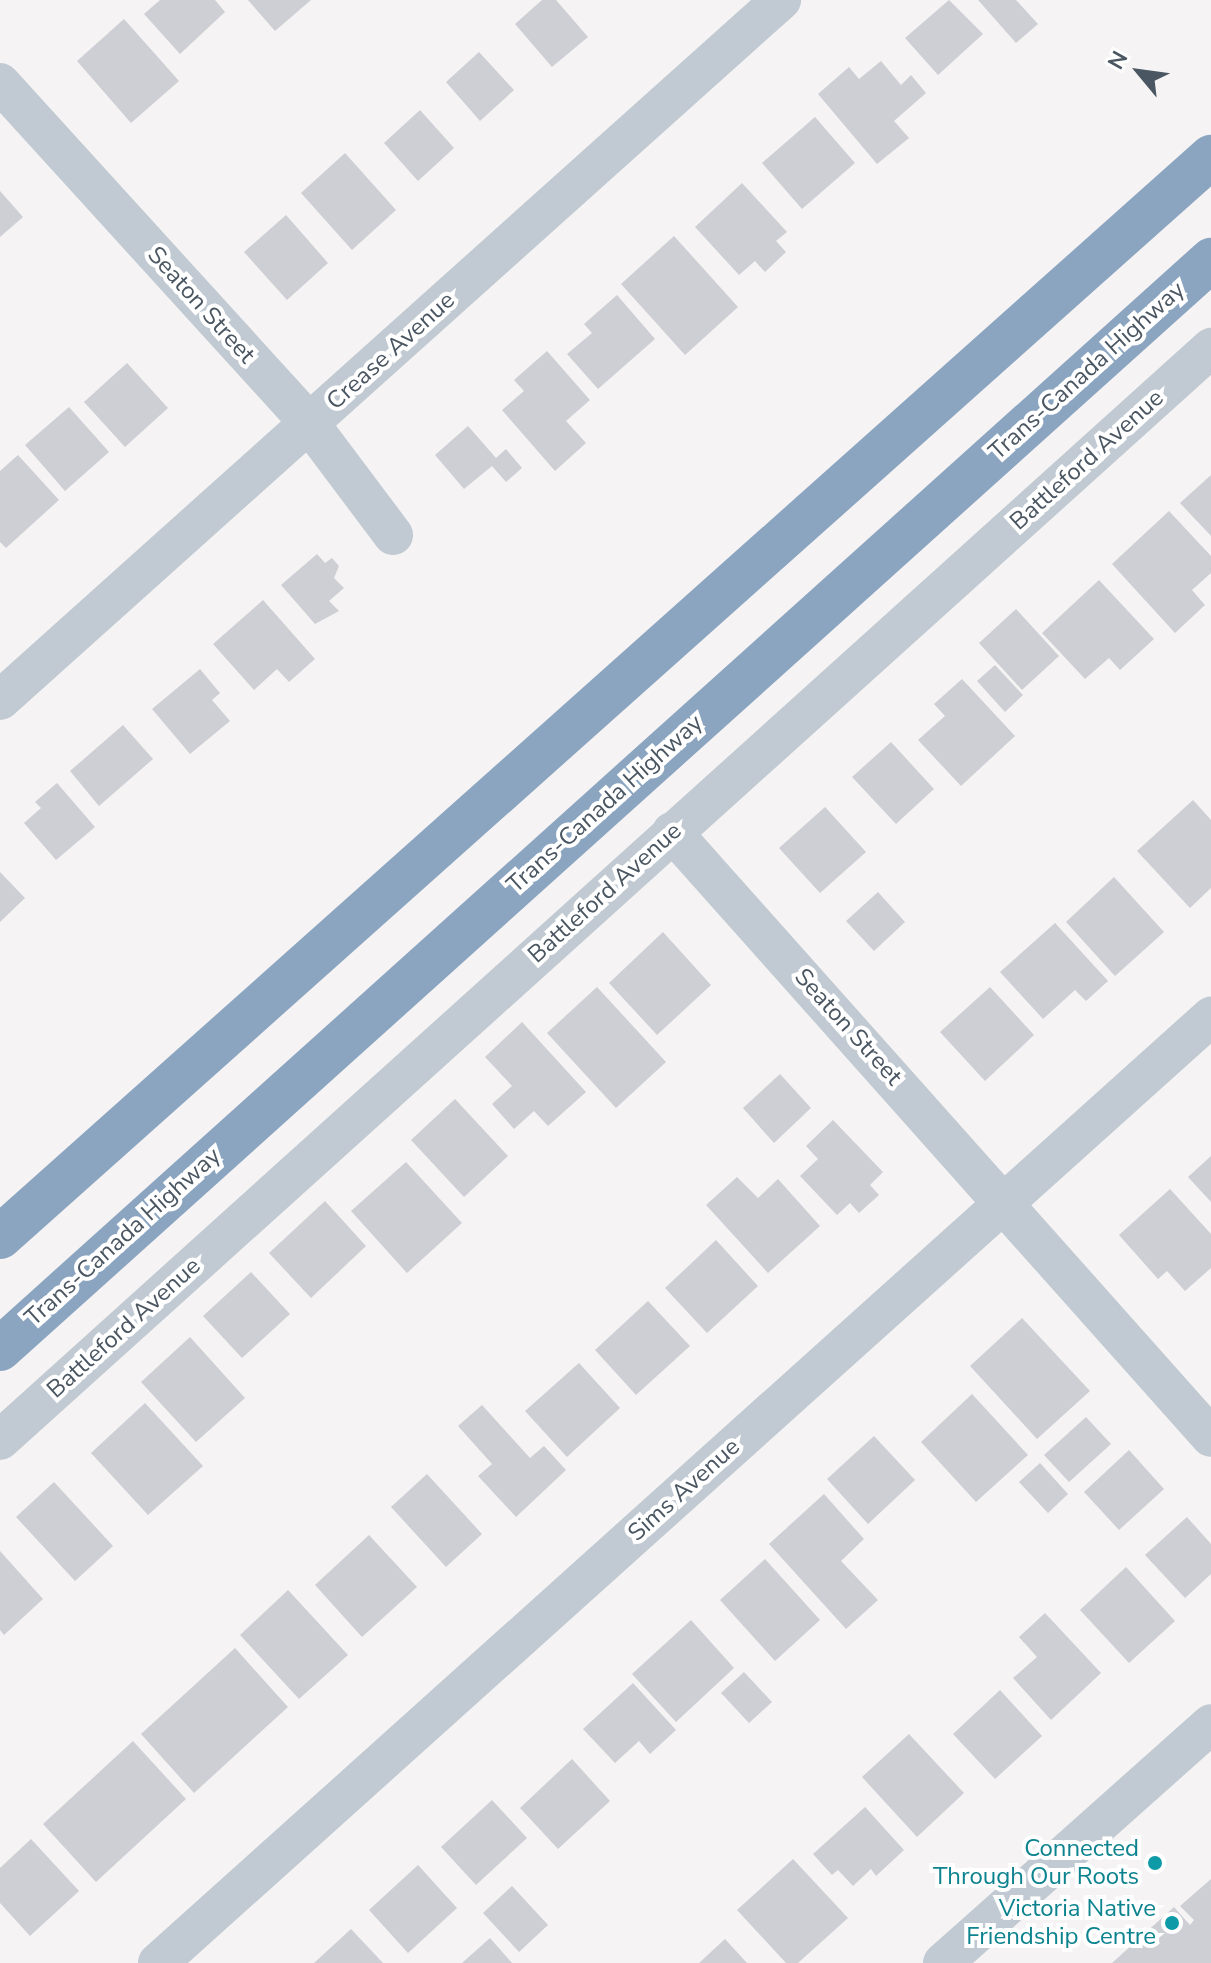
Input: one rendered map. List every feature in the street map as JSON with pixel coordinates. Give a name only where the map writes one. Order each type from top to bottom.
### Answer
[{"type":"highway","points":[[0,1237],[1211,157]]},
{"type":"highway","name":"Trans-Canada Highway","points":[[0,1349],[1211,260]]},
{"type":"street","name":"Crease Avenue","points":[[0,700],[781,0]]},
{"type":"street","name":"Seaton Street","points":[[0,83],[309,423],[393,535]]},
{"type":"street","name":"Battleford Avenue","points":[[0,1440],[1211,348]]},
{"type":"street","name":"Seaton Street","points":[[672,832],[1015,1212],[1211,1437]]},
{"type":"street","name":"Sims Avenue","points":[[158,1963],[1015,1212],[1211,1017]]},
{"type":"street","points":[[943,1963],[1211,1724]]},
{"type":"building","points":[[160,0],[215,0],[225,12],[180,54],[144,14]]},
{"type":"building","points":[[248,0],[311,0],[275,31]]},
{"type":"building","points":[[542,0],[556,0],[588,37],[552,67],[515,24]]},
{"type":"building","points":[[949,0],[983,34],[938,75],[905,38]]},
{"type":"building","points":[[978,0],[1016,0],[1038,24],[1016,43]]},
{"type":"building","points":[[124,19],[179,81],[131,123],[77,61]]},
{"type":"building","points":[[479,52],[514,90],[480,121],[446,82]]},
{"type":"building","points":[[881,61],[901,85],[911,75],[926,93],[894,121],[909,138],[877,164],[818,94],[849,67],[859,79]]},
{"type":"building","points":[[420,110],[454,148],[418,181],[384,143]]},
{"type":"building","points":[[815,117],[855,163],[802,209],[762,163]]},
{"type":"building","points":[[345,153],[396,210],[352,250],[301,193]]},
{"type":"building","points":[[742,183],[787,232],[776,241],[786,252],[765,272],[755,261],[739,275],[695,227]]},
{"type":"building","points":[[0,191],[23,217],[0,237]]},
{"type":"building","points":[[286,215],[328,263],[287,300],[244,252]]},
{"type":"building","points":[[674,236],[738,307],[685,355],[621,284]]},
{"type":"building","points":[[617,295],[655,339],[598,389],[567,354],[592,333],[584,324]]},
{"type":"building","points":[[547,351],[590,400],[566,421],[586,443],[555,471],[502,410],[524,391],[514,380]]},
{"type":"building","points":[[127,363],[168,408],[125,447],[84,402]]},
{"type":"building","points":[[69,407],[109,452],[65,491],[25,445]]},
{"type":"building","points":[[468,426],[496,458],[506,449],[522,468],[506,482],[492,466],[464,489],[435,455]]},
{"type":"building","points":[[18,455],[59,500],[6,548],[0,542],[0,471]]},
{"type":"building","points":[[1211,475],[1211,536],[1180,503]]},
{"type":"building","points":[[1169,511],[1211,556],[1211,573],[1192,590],[1205,605],[1175,633],[1112,564]]},
{"type":"building","points":[[317,554],[325,563],[332,558],[339,566],[334,578],[344,588],[329,601],[339,611],[315,624],[281,585]]},
{"type":"building","points":[[1099,580],[1154,639],[1120,670],[1109,658],[1085,679],[1042,633]]},
{"type":"building","points":[[263,600],[315,659],[289,682],[277,669],[254,690],[213,644]]},
{"type":"building","points":[[1016,609],[1059,656],[1022,690],[979,643]]},
{"type":"building","points":[[995,665],[1023,695],[1005,712],[977,681]]},
{"type":"building","points":[[200,669],[220,693],[212,700],[230,721],[190,754],[152,709]]},
{"type":"building","points":[[962,679],[1015,736],[961,786],[918,740],[945,716],[934,704]]},
{"type":"building","points":[[123,725],[153,759],[99,806],[70,771]]},
{"type":"building","points":[[891,742],[934,789],[896,824],[852,777]]},
{"type":"building","points":[[57,783],[95,827],[56,860],[24,823],[41,808],[35,802]]},
{"type":"building","points":[[1193,800],[1211,820],[1211,888],[1190,908],[1137,851]]},
{"type":"building","points":[[825,807],[866,852],[820,893],[779,848]]},
{"type":"building","points":[[0,872],[25,898],[0,922]]},
{"type":"building","points":[[1114,877],[1164,932],[1115,976],[1066,922]]},
{"type":"building","points":[[878,892],[905,922],[874,951],[846,921]]},
{"type":"building","points":[[1055,923],[1108,981],[1086,1001],[1075,990],[1043,1019],[1000,972]]},
{"type":"building","points":[[663,932],[711,985],[657,1035],[609,983]]},
{"type":"building","points":[[597,987],[666,1062],[616,1108],[547,1033]]},
{"type":"building","points":[[990,987],[1034,1035],[985,1081],[940,1032]]},
{"type":"building","points":[[522,1022],[586,1092],[548,1126],[534,1111],[514,1129],[492,1104],[512,1086],[485,1057]]},
{"type":"building","points":[[780,1074],[811,1108],[774,1143],[743,1108]]},
{"type":"building","points":[[455,1099],[508,1156],[464,1197],[411,1140]]},
{"type":"building","points":[[833,1120],[883,1172],[870,1185],[879,1195],[859,1213],[850,1203],[837,1215],[800,1176],[818,1159],[806,1146]]},
{"type":"building","points":[[1211,1156],[1211,1202],[1188,1177]]},
{"type":"building","points":[[406,1162],[462,1223],[407,1273],[351,1211]]},
{"type":"building","points":[[737,1177],[758,1198],[778,1179],[820,1226],[768,1273],[706,1205]]},
{"type":"building","points":[[1170,1189],[1211,1234],[1211,1268],[1185,1291],[1167,1271],[1158,1279],[1119,1235]]},
{"type":"building","points":[[325,1201],[366,1246],[311,1298],[269,1253]]},
{"type":"building","points":[[716,1240],[758,1286],[707,1333],[665,1288]]},
{"type":"building","points":[[251,1272],[290,1314],[242,1358],[203,1316]]},
{"type":"building","points":[[648,1301],[690,1346],[636,1395],[595,1350]]},
{"type":"building","points":[[1022,1318],[1090,1391],[1037,1439],[970,1366]]},
{"type":"building","points":[[190,1337],[245,1398],[196,1442],[141,1382]]},
{"type":"building","points":[[579,1363],[620,1408],[567,1457],[525,1411]]},
{"type":"building","points":[[972,1394],[1028,1455],[976,1502],[921,1442]]},
{"type":"building","points":[[145,1403],[203,1466],[148,1515],[91,1453]]},
{"type":"building","points":[[482,1405],[530,1458],[544,1446],[566,1470],[516,1517],[478,1476],[492,1464],[458,1426]]},
{"type":"building","points":[[1086,1417],[1111,1444],[1069,1482],[1044,1455]]},
{"type":"building","points":[[874,1436],[915,1480],[868,1524],[827,1479]]},
{"type":"building","points":[[1129,1450],[1164,1489],[1119,1530],[1084,1492]]},
{"type":"building","points":[[1040,1463],[1068,1494],[1048,1513],[1019,1482]]},
{"type":"building","points":[[427,1474],[482,1534],[446,1567],[391,1507]]},
{"type":"building","points":[[54,1482],[113,1546],[75,1581],[16,1517]]},
{"type":"building","points":[[824,1494],[864,1539],[841,1561],[878,1600],[846,1629],[769,1544]]},
{"type":"building","points":[[1187,1517],[1211,1544],[1211,1574],[1185,1598],[1145,1555]]},
{"type":"building","points":[[369,1535],[417,1587],[362,1637],[315,1585]]},
{"type":"building","points":[[0,1551],[43,1599],[4,1635],[0,1630]]},
{"type":"building","points":[[765,1559],[820,1620],[775,1661],[720,1600]]},
{"type":"building","points":[[1126,1567],[1175,1621],[1129,1663],[1080,1610]]},
{"type":"building","points":[[288,1590],[348,1655],[299,1699],[240,1635]]},
{"type":"building","points":[[1045,1613],[1101,1673],[1051,1720],[1013,1678],[1037,1657],[1019,1637]]},
{"type":"building","points":[[691,1620],[734,1668],[676,1722],[632,1674]]},
{"type":"building","points":[[235,1648],[288,1707],[194,1793],[141,1734]]},
{"type":"building","points":[[744,1672],[772,1702],[749,1723],[721,1693]]},
{"type":"building","points":[[633,1683],[676,1730],[650,1754],[639,1741],[615,1763],[583,1729]]},
{"type":"building","points":[[1000,1690],[1042,1736],[995,1779],[953,1734]]},
{"type":"building","points":[[909,1734],[964,1793],[917,1837],[862,1777]]},
{"type":"building","points":[[133,1741],[186,1799],[96,1882],[43,1824]]},
{"type":"building","points":[[572,1759],[610,1801],[558,1849],[520,1808]]},
{"type":"building","points":[[492,1800],[527,1838],[476,1885],[441,1847]]},
{"type":"building","points":[[865,1807],[904,1850],[876,1876],[871,1869],[853,1886],[838,1870],[832,1875],[813,1854]]},
{"type":"building","points":[[31,1839],[79,1891],[30,1936],[0,1903],[0,1868]]},
{"type":"building","points":[[793,1859],[848,1918],[798,1963],[786,1963],[737,1910]]},
{"type":"building","points":[[418,1865],[457,1908],[408,1953],[369,1910]]},
{"type":"building","name":"Victoria Native Friendship Centre","points":[[1211,1879],[1211,1963],[1112,1963],[1174,1907],[1190,1925],[1194,1920],[1180,1906]]},
{"type":"building","points":[[512,1886],[548,1925],[519,1952],[483,1913]]},
{"type":"building","points":[[351,1929],[383,1963],[314,1963]]},
{"type":"building","points":[[490,1938],[512,1963],[462,1963]]},
{"type":"building","points":[[725,1939],[747,1963],[699,1963]]},
{"type":"place","name":"Connected Through Our Roots","points":[[1155,1863]]},
{"type":"place","name":"Victoria Native Friendship Centre","points":[[1172,1923]]}]
